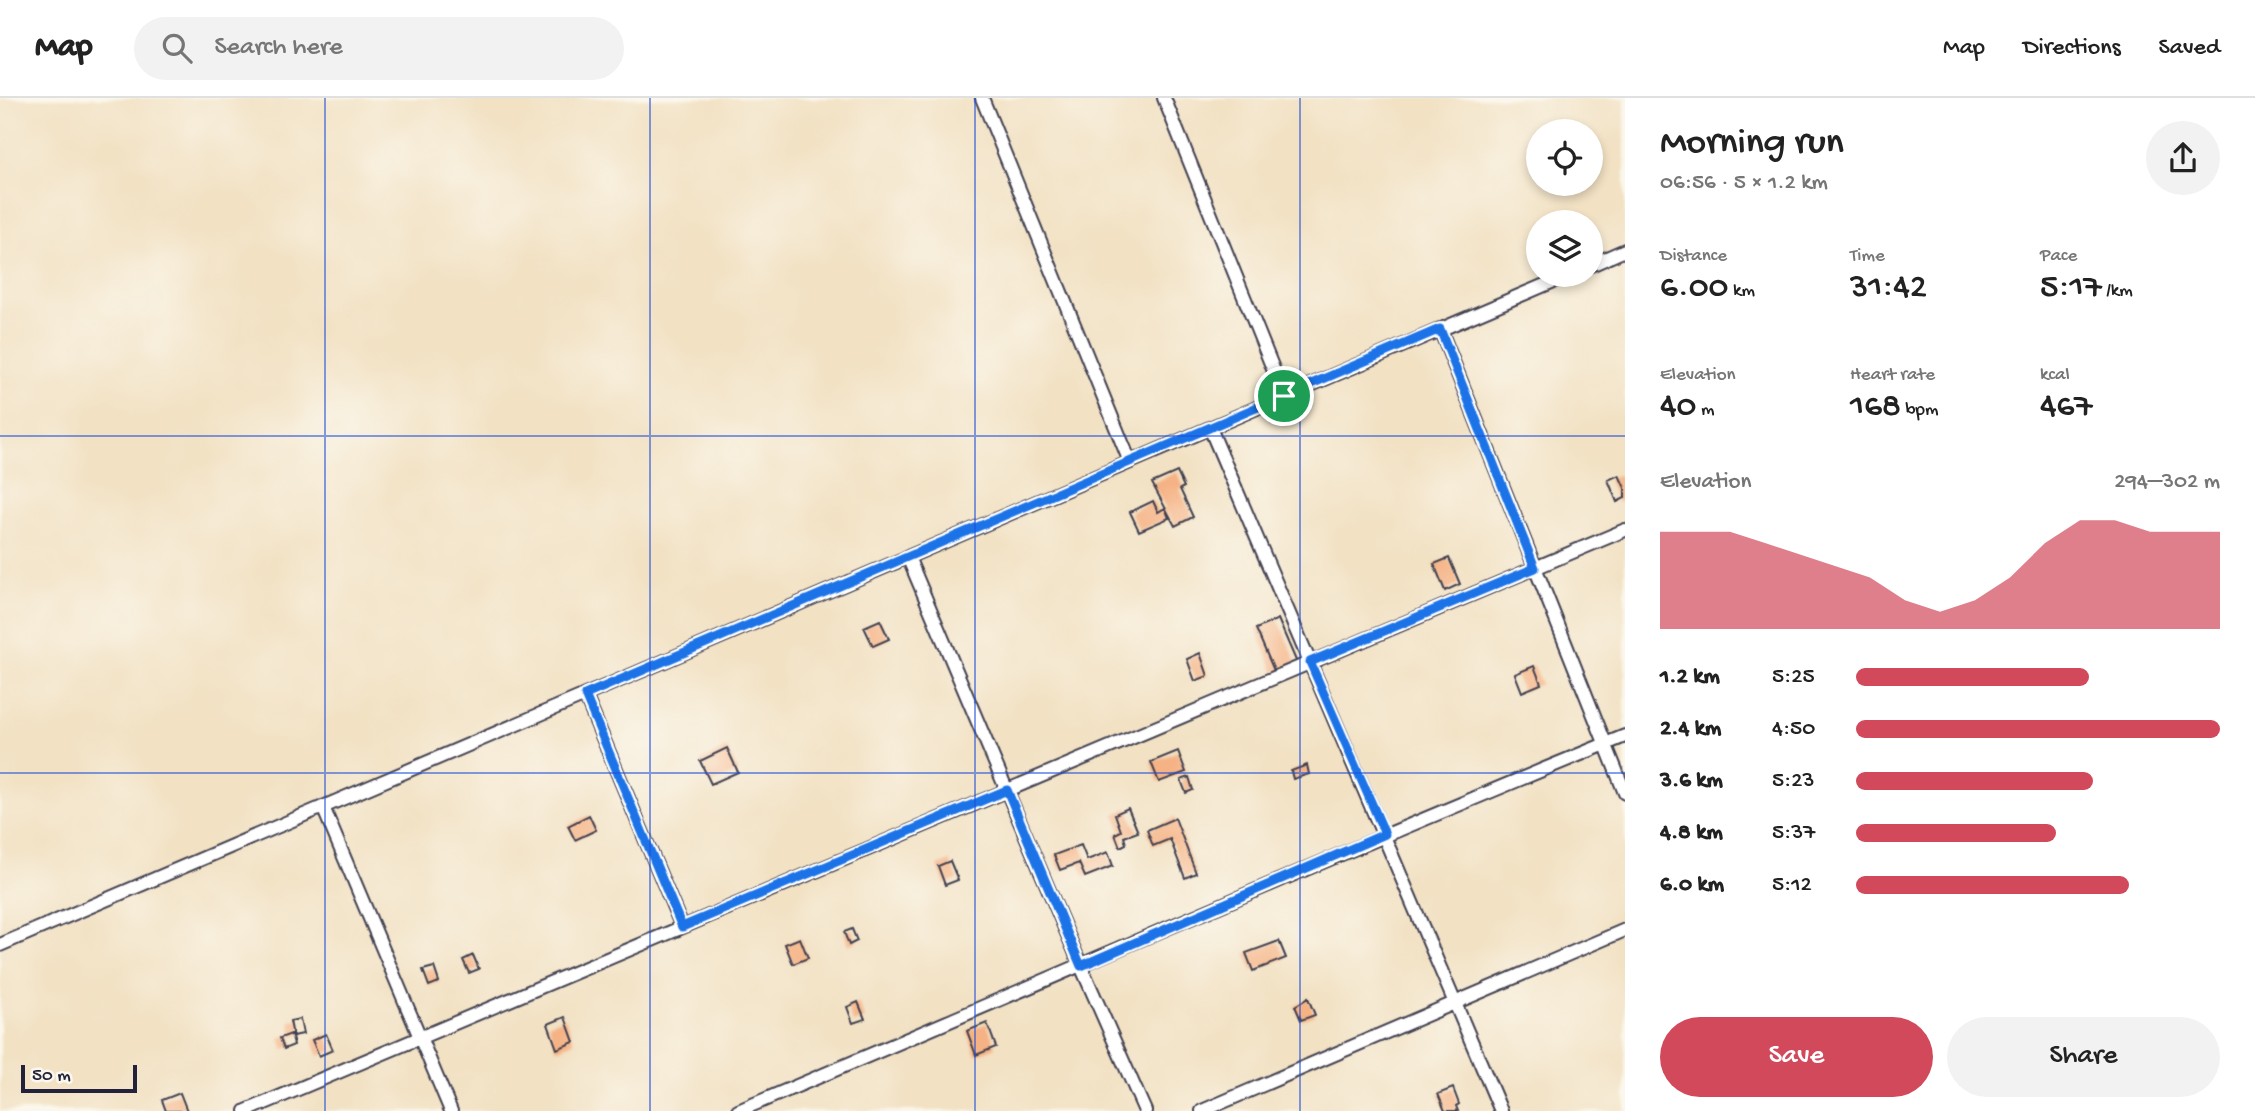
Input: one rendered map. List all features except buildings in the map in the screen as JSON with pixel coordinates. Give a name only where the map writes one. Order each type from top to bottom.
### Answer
[{"type":"street","points":[[982,98],[1130,462]]},
{"type":"street","points":[[1164,98],[1284,396]]},
{"type":"street","points":[[1603,260],[1625,250]]},
{"type":"street","points":[[0,945],[1540,287]]},
{"type":"street","points":[[1440,329],[1625,793]]},
{"type":"street","points":[[1210,428],[1502,1111]]},
{"type":"street","points":[[246,1111],[1625,530]]},
{"type":"street","points":[[908,557],[1145,1111]]},
{"type":"street","points":[[585,695],[682,927]]},
{"type":"street","points":[[738,1111],[1385,834],[1625,737]]},
{"type":"street","points":[[323,807],[451,1111]]},
{"type":"street","points":[[1202,1111],[1625,930]]},
{"type":"route","points":[[1440,329],[1535,568],[1310,662],[1385,834],[1081,966],[1007,790],[682,927],[585,695],[1284,396],[1440,329]]}]
